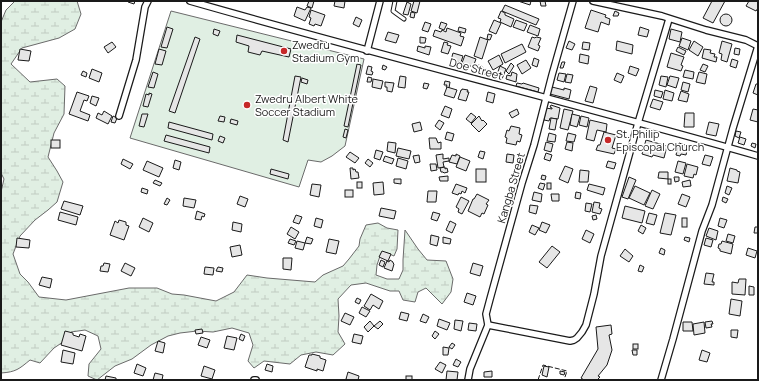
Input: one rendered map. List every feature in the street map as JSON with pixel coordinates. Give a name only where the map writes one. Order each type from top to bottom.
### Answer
[{"type":"street","points":[[118,116],[136,60],[145,7],[148,1]]},
{"type":"street","name":"Doe Street","points":[[190,1],[367,51],[758,156]]},
{"type":"street","points":[[367,51],[380,1]]},
{"type":"street","name":"Kangba Street","points":[[468,380],[470,369],[488,325],[486,314],[573,1]]},
{"type":"street","points":[[593,1],[669,18],[706,30],[746,40],[758,46],[712,205],[702,231],[661,380]]},
{"type":"street","points":[[488,325],[570,341],[574,340],[582,332],[586,325],[594,294],[601,256],[669,18]]},
{"type":"lane","points":[[395,1],[393,10],[404,19]]},
{"type":"green space","points":[[15,1],[77,1],[81,14],[75,29],[59,38],[22,48],[11,64],[30,82],[57,79],[65,86],[64,114],[54,133],[48,157],[63,182],[57,202],[35,220],[20,236],[13,254],[20,274],[39,297],[66,300],[129,288],[157,288],[172,294],[216,301],[234,292],[247,275],[315,282],[323,275],[343,266],[359,246],[360,239],[366,225],[378,223],[387,228],[398,230],[397,249],[394,256],[387,253],[381,253],[377,265],[376,275],[387,279],[399,279],[403,270],[405,230],[427,260],[446,261],[453,279],[451,292],[442,304],[426,288],[418,292],[415,302],[403,300],[399,291],[390,291],[366,283],[351,285],[338,299],[338,332],[345,344],[333,355],[316,352],[301,355],[290,364],[264,361],[254,368],[248,361],[253,345],[249,333],[232,328],[213,332],[197,331],[168,336],[151,345],[132,359],[115,366],[97,380],[88,376],[89,364],[101,349],[98,336],[85,330],[71,332],[63,342],[54,348],[40,363],[30,360],[17,370],[1,373],[1,192],[4,179],[1,173],[1,22],[6,10]]},
{"type":"green space","name":"Zwedru Albert White Soccer Stadium","points":[[171,11],[364,59],[345,146],[321,162],[308,160],[299,187],[130,138]]},
{"type":"building","points":[[128,1],[135,1],[134,4]]},
{"type":"building","points":[[309,1],[314,1],[312,8],[307,6]]},
{"type":"building","points":[[335,1],[345,1],[344,8],[334,6]]},
{"type":"building","points":[[414,1],[420,1],[417,13],[411,11]]},
{"type":"building","points":[[518,1],[531,1],[530,5]]},
{"type":"building","points":[[540,1],[545,1],[546,6],[541,6]]},
{"type":"building","points":[[712,1],[725,1],[713,23],[703,18]]},
{"type":"building","points":[[749,1],[758,1],[758,8],[756,11],[746,6]]},
{"type":"building","points":[[407,2],[411,4],[408,15],[403,14]]},
{"type":"building","points":[[505,5],[539,19],[536,25],[502,11]]},
{"type":"building","points":[[297,7],[305,10],[307,7],[311,8],[305,21],[294,16]]},
{"type":"building","points":[[311,10],[325,15],[321,26],[309,24]]},
{"type":"building","points":[[591,10],[606,15],[605,17],[610,19],[609,25],[601,22],[598,32],[585,28]]},
{"type":"building","points":[[501,11],[505,13],[505,15],[514,19],[511,27],[500,22],[501,19],[498,18]]},
{"type":"building","points":[[615,11],[619,13],[618,16],[613,16]]},
{"type":"building","points":[[411,12],[415,13],[414,18],[410,17]]},
{"type":"building","points":[[726,14],[730,16],[732,20],[730,24],[726,26],[722,24],[720,20],[722,16]]},
{"type":"building","points":[[356,17],[362,20],[359,27],[353,24]]},
{"type":"building","points":[[494,20],[501,23],[496,34],[489,31]]},
{"type":"building","points":[[516,20],[527,24],[524,31],[513,27]]},
{"type":"building","points":[[425,22],[431,24],[428,32],[422,30]]},
{"type":"building","points":[[441,22],[447,24],[444,30],[439,28]]},
{"type":"building","points":[[530,25],[540,29],[538,36],[527,32]]},
{"type":"building","points":[[167,27],[173,29],[167,48],[161,47]]},
{"type":"building","points":[[459,27],[466,29],[465,33],[458,31]]},
{"type":"building","points":[[640,27],[649,30],[647,37],[638,35]]},
{"type":"building","points":[[447,28],[461,33],[460,36],[464,37],[461,46],[433,36],[435,30],[441,32],[442,30],[446,32]]},
{"type":"building","points":[[214,29],[220,31],[218,36],[213,34]]},
{"type":"building","points":[[671,29],[682,32],[680,42],[669,39]]},
{"type":"building","points":[[388,32],[399,35],[396,43],[385,40]]},
{"type":"building","points":[[488,34],[492,35],[490,40],[487,39]]},
{"type":"building","points":[[237,35],[291,49],[289,57],[262,51],[260,55],[248,52],[249,46],[236,42]]},
{"type":"building","points":[[195,37],[200,39],[175,113],[169,111]]},
{"type":"building","points":[[420,37],[426,38],[425,43],[420,43]]},
{"type":"building","points":[[480,37],[488,40],[482,59],[474,56]]},
{"type":"building","points":[[532,37],[541,38],[538,45],[540,46],[538,51],[528,47]]},
{"type":"building","points":[[682,38],[691,41],[688,50],[679,46]]},
{"type":"building","points":[[569,41],[575,44],[572,50],[566,48]]},
{"type":"building","points":[[617,41],[633,45],[632,54],[616,50]]},
{"type":"building","points":[[694,41],[703,47],[698,56],[689,50]]},
{"type":"building","points":[[722,41],[732,44],[727,62],[721,60],[722,54],[719,53]]},
{"type":"building","points":[[112,42],[116,47],[108,53],[104,47]]},
{"type":"building","points":[[444,42],[451,46],[448,54],[441,52]]},
{"type":"building","points":[[583,42],[590,43],[589,50],[582,49]]},
{"type":"building","points":[[522,44],[526,52],[505,63],[501,54]]},
{"type":"building","points":[[418,46],[425,48],[425,46],[431,47],[429,55],[417,51]]},
{"type":"building","points":[[678,47],[686,51],[684,55],[676,51]]},
{"type":"building","points":[[735,48],[740,49],[739,55],[734,54]]},
{"type":"building","points":[[20,49],[31,51],[29,61],[18,60]]},
{"type":"building","points":[[159,49],[166,51],[162,65],[155,64]]},
{"type":"building","points":[[704,49],[711,50],[710,53],[715,54],[714,57],[717,57],[716,62],[702,58]]},
{"type":"building","points":[[453,53],[463,56],[461,62],[451,60]]},
{"type":"building","points":[[671,53],[684,57],[681,65],[683,66],[681,71],[667,67]]},
{"type":"building","points":[[580,54],[589,56],[588,64],[579,62]]},
{"type":"building","points":[[465,55],[476,59],[473,67],[462,63]]},
{"type":"building","points":[[499,55],[503,64],[493,70],[488,61]]},
{"type":"building","points":[[534,58],[539,60],[537,67],[532,65]]},
{"type":"building","points":[[732,59],[738,61],[736,68],[730,66]]},
{"type":"building","points":[[526,60],[531,68],[522,74],[517,65]]},
{"type":"building","points":[[562,62],[565,62],[563,68],[560,68]]},
{"type":"building","points":[[511,63],[514,66],[509,74],[506,71]]},
{"type":"building","points":[[357,64],[361,65],[348,127],[344,126]]},
{"type":"building","points":[[703,64],[708,66],[705,72],[700,70]]},
{"type":"building","points":[[383,65],[387,67],[385,70],[382,69]]},
{"type":"building","points":[[478,65],[482,66],[480,70],[477,68]]},
{"type":"building","points":[[368,66],[372,67],[372,75],[366,74]]},
{"type":"building","points":[[500,66],[506,69],[502,79],[496,77]]},
{"type":"building","points":[[630,66],[639,69],[636,76],[628,73]]},
{"type":"building","points":[[483,68],[488,70],[486,75],[482,73]]},
{"type":"building","points":[[92,69],[102,73],[99,82],[89,78]]},
{"type":"building","points":[[685,70],[694,72],[693,79],[683,77]]},
{"type":"building","points":[[83,71],[87,73],[86,77],[81,75]]},
{"type":"building","points":[[153,72],[158,74],[154,88],[148,87]]},
{"type":"building","points":[[512,72],[517,74],[516,82],[506,79],[507,75],[511,76]]},
{"type":"building","points":[[699,72],[707,74],[705,84],[696,82]]},
{"type":"building","points":[[559,73],[566,74],[564,82],[557,80]]},
{"type":"building","points":[[617,73],[624,76],[621,83],[614,80]]},
{"type":"building","points":[[567,74],[573,75],[571,83],[565,82]]},
{"type":"building","points":[[295,76],[301,77],[288,142],[283,140]]},
{"type":"building","points":[[400,76],[406,77],[405,88],[398,87]]},
{"type":"building","points":[[661,76],[668,77],[666,87],[659,85]]},
{"type":"building","points":[[670,76],[679,78],[676,88],[667,85]]},
{"type":"building","points":[[368,77],[372,78],[371,82],[367,82]]},
{"type":"building","points":[[302,78],[308,80],[307,84],[301,82]]},
{"type":"building","points":[[373,79],[383,81],[381,89],[372,87]]},
{"type":"building","points":[[445,81],[450,82],[449,88],[446,87],[447,85],[444,85]]},
{"type":"building","points":[[385,82],[394,83],[392,92],[387,91]]},
{"type":"building","points":[[683,82],[690,84],[688,92],[681,90]]},
{"type":"building","points":[[424,83],[429,84],[427,89],[423,88]]},
{"type":"building","points":[[517,83],[523,83],[539,88],[538,92],[516,86]]},
{"type":"building","points":[[756,84],[758,84],[758,95],[753,93]]},
{"type":"building","points":[[590,86],[597,88],[593,103],[585,101]]},
{"type":"building","points":[[447,87],[457,90],[454,98],[444,95]]},
{"type":"building","points":[[552,87],[571,90],[569,99],[550,94]]},
{"type":"building","points":[[462,89],[468,90],[467,92],[469,92],[466,101],[458,99]]},
{"type":"building","points":[[655,90],[663,92],[661,98],[654,96]]},
{"type":"building","points":[[665,90],[674,93],[672,101],[663,99]]},
{"type":"building","points":[[681,91],[689,94],[687,102],[678,100]]},
{"type":"building","points":[[77,92],[89,96],[87,101],[84,100],[80,111],[90,115],[88,121],[69,114]]},
{"type":"building","points":[[488,92],[495,94],[493,103],[486,101]]},
{"type":"building","points":[[149,93],[152,94],[148,107],[143,106],[146,94],[149,95]]},
{"type":"building","points":[[92,96],[99,98],[96,106],[90,103]]},
{"type":"building","points":[[653,99],[663,102],[660,110],[650,107]]},
{"type":"building","points":[[551,105],[560,108],[558,119],[550,118],[549,121],[544,120],[546,108],[552,109],[550,107]]},
{"type":"building","points":[[445,106],[452,109],[449,118],[441,115]]},
{"type":"building","points":[[517,109],[519,114],[512,118],[509,113]]},
{"type":"building","points":[[564,109],[573,111],[568,130],[560,128]]},
{"type":"building","points":[[753,109],[758,110],[758,122],[750,120]]},
{"type":"building","points":[[104,111],[112,116],[108,124],[96,118],[98,113],[102,115]]},
{"type":"building","points":[[471,113],[476,117],[471,123],[466,119]]},
{"type":"building","points":[[685,113],[694,113],[694,127],[684,127]]},
{"type":"building","points":[[142,114],[148,114],[144,127],[139,126]]},
{"type":"building","points":[[572,114],[580,116],[577,127],[570,125]]},
{"type":"building","points":[[113,116],[117,118],[115,123],[111,122]]},
{"type":"building","points":[[220,116],[225,117],[224,122],[218,121]]},
{"type":"building","points":[[479,116],[482,121],[483,120],[487,124],[479,132],[471,124]]},
{"type":"building","points":[[581,116],[589,118],[587,127],[579,125]]},
{"type":"building","points":[[551,118],[557,119],[555,130],[549,129]]},
{"type":"building","points":[[231,119],[238,121],[237,125],[230,123]]},
{"type":"building","points":[[439,120],[444,123],[440,130],[435,126]]},
{"type":"building","points":[[590,120],[607,124],[606,132],[597,130],[594,141],[586,139]]},
{"type":"building","points":[[169,122],[213,134],[212,140],[168,128]]},
{"type":"building","points":[[420,122],[422,130],[414,132],[412,124]]},
{"type":"building","points":[[709,122],[719,124],[716,136],[706,134]]},
{"type":"building","points":[[511,126],[520,128],[519,134],[522,135],[520,142],[517,141],[516,145],[506,143],[507,138],[505,137],[507,130],[509,131]]},
{"type":"building","points":[[345,129],[348,130],[346,138],[343,137]]},
{"type":"building","points":[[736,131],[741,132],[739,138],[735,136]]},
{"type":"building","points":[[447,132],[454,134],[452,141],[445,139]]},
{"type":"building","name":"St. Philip Episcopal Church","points":[[604,132],[616,135],[612,148],[616,149],[614,154],[596,150],[598,145],[600,145]]},
{"type":"building","points":[[549,133],[556,135],[555,142],[547,141]]},
{"type":"building","points":[[568,133],[576,135],[574,142],[566,141]]},
{"type":"building","points":[[166,135],[210,147],[209,153],[164,141]]},
{"type":"building","points":[[220,136],[225,138],[223,143],[218,141]]},
{"type":"building","points":[[740,137],[746,139],[744,145],[738,143]]},
{"type":"building","points":[[429,138],[436,138],[438,143],[441,142],[441,149],[430,149]]},
{"type":"building","points":[[51,140],[60,140],[60,148],[51,148]]},
{"type":"building","points":[[646,140],[667,146],[664,158],[642,154]]},
{"type":"building","points":[[388,142],[396,143],[395,153],[387,151]]},
{"type":"building","points":[[546,142],[553,144],[551,152],[544,150]]},
{"type":"building","points":[[567,142],[573,143],[572,151],[565,149]]},
{"type":"building","points":[[679,143],[688,146],[686,155],[676,155]]},
{"type":"building","points":[[752,143],[756,144],[755,148],[751,146]]},
{"type":"building","points":[[398,148],[411,151],[409,159],[396,156]]},
{"type":"building","points":[[376,150],[383,152],[380,160],[374,158]]},
{"type":"building","points":[[480,151],[485,152],[483,159],[478,157]]},
{"type":"building","points":[[350,152],[359,158],[355,163],[346,157]]},
{"type":"building","points":[[546,153],[552,155],[550,161],[544,159]]},
{"type":"building","points":[[443,154],[443,159],[449,158],[449,161],[443,162],[444,167],[438,168],[436,155]]},
{"type":"building","points":[[456,154],[460,156],[457,164],[449,162],[452,155],[456,156]]},
{"type":"building","points":[[507,154],[514,155],[513,163],[506,162]]},
{"type":"building","points":[[419,155],[420,162],[415,163],[413,156]]},
{"type":"building","points":[[705,155],[713,157],[710,166],[702,164]]},
{"type":"building","points":[[385,156],[394,159],[392,164],[383,161]]},
{"type":"building","points":[[460,157],[470,161],[466,171],[456,167]]},
{"type":"building","points":[[398,158],[408,161],[406,169],[396,166]]},
{"type":"building","points":[[123,159],[133,164],[130,169],[121,164]]},
{"type":"building","points":[[368,159],[373,163],[370,167],[365,163]]},
{"type":"building","points":[[175,160],[181,162],[179,170],[173,168]]},
{"type":"building","points":[[147,161],[163,168],[159,177],[143,170]]},
{"type":"building","points":[[608,161],[616,163],[614,169],[606,167]]},
{"type":"building","points":[[678,161],[686,163],[683,174],[675,172]]},
{"type":"building","points":[[430,164],[436,164],[437,170],[431,171]]},
{"type":"building","points":[[687,164],[698,167],[696,175],[694,174],[693,178],[684,176]]},
{"type":"building","points":[[565,166],[573,169],[568,183],[559,179]]},
{"type":"building","points":[[445,167],[445,169],[447,168],[448,172],[441,172],[440,168]]},
{"type":"building","points":[[350,168],[353,168],[353,170],[355,169],[356,172],[358,172],[359,178],[351,179]]},
{"type":"building","points":[[730,168],[740,172],[738,183],[727,181]]},
{"type":"building","points":[[271,169],[289,174],[288,179],[270,174]]},
{"type":"building","points":[[476,169],[486,169],[486,182],[476,182]]},
{"type":"building","points":[[580,170],[589,171],[588,182],[579,182]]},
{"type":"building","points":[[659,172],[668,172],[668,179],[658,178]]},
{"type":"building","points":[[542,175],[546,176],[545,180],[541,179]]},
{"type":"building","points":[[448,176],[448,181],[440,181],[439,177]]},
{"type":"building","points":[[629,177],[636,180],[628,199],[622,197]]},
{"type":"building","points":[[674,177],[679,177],[679,181],[675,182]]},
{"type":"building","points":[[394,179],[401,179],[401,184],[394,183]]},
{"type":"building","points":[[668,179],[671,179],[671,184],[668,184]]},
{"type":"building","points":[[155,180],[162,183],[160,186],[153,183]]},
{"type":"building","points":[[690,180],[691,186],[683,187],[682,182]]},
{"type":"building","points":[[357,182],[362,182],[362,188],[357,188]]},
{"type":"building","points":[[383,182],[384,194],[374,195],[373,183]]},
{"type":"building","points":[[540,183],[545,184],[543,190],[538,188]]},
{"type":"building","points":[[547,183],[551,183],[551,189],[547,189]]},
{"type":"building","points":[[312,184],[321,185],[319,197],[310,195]]},
{"type":"building","points":[[456,184],[467,188],[465,193],[462,191],[461,194],[459,193],[458,195],[452,193]]},
{"type":"building","points":[[589,184],[605,188],[603,195],[587,190]]},
{"type":"building","points":[[635,186],[650,193],[644,205],[629,198]]},
{"type":"building","points":[[727,186],[732,188],[729,195],[725,193]]},
{"type":"building","points":[[142,188],[148,190],[147,194],[141,192]]},
{"type":"building","points":[[345,190],[353,190],[353,197],[345,197]]},
{"type":"building","points":[[652,190],[660,194],[653,209],[645,206]]},
{"type":"building","points":[[428,191],[437,191],[436,202],[427,202]]},
{"type":"building","points":[[534,192],[542,194],[541,202],[532,200]]},
{"type":"building","points":[[576,192],[581,193],[580,199],[575,198]]},
{"type":"building","points":[[477,194],[489,200],[486,204],[488,205],[484,214],[482,213],[480,217],[468,211]]},
{"type":"building","points":[[551,194],[559,194],[559,201],[552,201]]},
{"type":"building","points":[[682,194],[690,197],[686,207],[678,204]]},
{"type":"building","points":[[240,196],[248,199],[245,207],[237,204]]},
{"type":"building","points":[[461,197],[469,201],[462,214],[458,212],[459,209],[456,207]]},
{"type":"building","points":[[723,197],[728,199],[726,203],[722,201]]},
{"type":"building","points":[[167,198],[170,200],[167,205],[164,204]]},
{"type":"building","points":[[184,198],[196,200],[194,208],[183,206]]},
{"type":"building","points":[[64,201],[83,206],[80,215],[61,209]]},
{"type":"building","points":[[594,202],[600,203],[599,208],[602,209],[600,214],[592,212]]},
{"type":"building","points":[[586,203],[592,204],[590,212],[585,211]]},
{"type":"building","points":[[530,205],[538,206],[536,214],[529,212]]},
{"type":"building","points":[[625,206],[645,211],[642,223],[622,218]]},
{"type":"building","points":[[381,208],[396,211],[394,219],[379,216]]},
{"type":"building","points":[[197,211],[205,214],[204,217],[202,216],[201,220],[195,219]]},
{"type":"building","points":[[60,212],[78,217],[76,225],[58,220]]},
{"type":"building","points":[[433,212],[440,214],[437,221],[431,219]]},
{"type":"building","points":[[649,213],[657,215],[654,225],[646,223]]},
{"type":"building","points":[[665,213],[676,215],[671,235],[660,233]]},
{"type":"building","points":[[296,215],[302,217],[299,224],[293,222]]},
{"type":"building","points":[[596,215],[597,219],[593,220],[592,216]]},
{"type":"building","points":[[143,218],[153,223],[149,232],[139,227]]},
{"type":"building","points":[[316,218],[323,220],[321,228],[314,226]]},
{"type":"building","points":[[682,218],[687,218],[687,227],[682,227]]},
{"type":"building","points":[[720,218],[727,220],[724,228],[718,226]]},
{"type":"building","points":[[119,220],[126,222],[126,225],[129,226],[124,240],[110,235],[115,221],[118,223]]},
{"type":"building","points":[[450,221],[456,224],[452,233],[446,230]]},
{"type":"building","points":[[233,222],[242,224],[241,232],[232,230]]},
{"type":"building","points":[[542,222],[550,225],[546,233],[539,230]]},
{"type":"building","points":[[532,225],[539,228],[535,235],[529,232]]},
{"type":"building","points":[[641,225],[646,228],[643,234],[638,231]]},
{"type":"building","points":[[291,227],[299,232],[295,239],[287,234]]},
{"type":"building","points":[[755,227],[758,227],[758,233],[754,233]]},
{"type":"building","points":[[709,228],[718,231],[716,240],[706,236]]},
{"type":"building","points":[[586,230],[594,234],[590,243],[582,239]]},
{"type":"building","points":[[728,234],[735,236],[733,243],[726,241]]},
{"type":"building","points":[[431,235],[439,237],[437,246],[430,244]]},
{"type":"building","points":[[307,237],[313,239],[311,244],[305,243]]},
{"type":"building","points":[[443,237],[451,239],[450,244],[443,243]]},
{"type":"building","points":[[685,237],[690,238],[689,242],[684,240]]},
{"type":"building","points":[[17,238],[30,240],[29,248],[16,247]]},
{"type":"building","points":[[706,238],[713,240],[711,247],[704,245]]},
{"type":"building","points":[[290,239],[296,241],[294,245],[288,243]]},
{"type":"building","points":[[329,239],[339,241],[336,254],[326,252]]},
{"type":"building","points":[[297,241],[305,243],[303,250],[295,248]]},
{"type":"building","points":[[722,241],[733,244],[731,254],[720,251],[718,248]]},
{"type":"building","points":[[240,245],[242,255],[232,257],[230,247]]},
{"type":"building","points":[[552,246],[560,252],[547,268],[539,262]]},
{"type":"building","points":[[661,248],[665,250],[664,255],[659,253]]},
{"type":"building","points":[[748,248],[757,251],[755,258],[746,255]]},
{"type":"building","points":[[625,249],[633,256],[629,262],[620,256]]},
{"type":"building","points":[[382,251],[391,254],[388,261],[379,257]]},
{"type":"building","points":[[283,258],[292,258],[291,270],[283,269]]},
{"type":"building","points":[[381,260],[385,262],[383,267],[379,265]]},
{"type":"building","points":[[390,260],[394,264],[392,271],[384,268],[387,261],[389,262]]},
{"type":"building","points":[[104,263],[110,264],[108,272],[100,271],[101,266],[103,266]]},
{"type":"building","points":[[125,263],[135,268],[131,276],[121,271]]},
{"type":"building","points":[[473,263],[483,266],[480,276],[470,273]]},
{"type":"building","points":[[640,265],[644,267],[642,272],[638,271]]},
{"type":"building","points":[[205,267],[214,268],[213,275],[204,274]]},
{"type":"building","points":[[218,267],[223,268],[222,272],[216,271]]},
{"type":"building","points":[[706,273],[714,274],[712,282],[714,282],[714,285],[704,284]]},
{"type":"building","points":[[42,277],[52,279],[50,288],[39,285]]},
{"type":"building","points":[[739,279],[746,279],[745,295],[732,294],[732,282],[738,283]]},
{"type":"building","points":[[749,286],[754,287],[754,295],[749,295]]},
{"type":"building","points":[[467,293],[476,296],[473,305],[464,302]]},
{"type":"building","points":[[371,294],[383,301],[379,309],[373,305],[370,310],[364,306]]},
{"type":"building","points":[[357,298],[361,300],[359,304],[355,302]]},
{"type":"building","points":[[731,299],[742,301],[740,316],[729,314]]},
{"type":"building","points":[[362,307],[370,311],[366,317],[359,313]]},
{"type":"building","points":[[401,312],[409,314],[407,321],[399,319]]},
{"type":"building","points":[[345,313],[354,317],[350,325],[341,321]]},
{"type":"building","points":[[423,314],[429,317],[426,323],[420,321]]},
{"type":"building","points":[[439,319],[450,323],[447,330],[437,326]]},
{"type":"building","points":[[455,320],[463,321],[461,331],[454,329]]},
{"type":"building","points":[[370,321],[374,326],[368,332],[364,327]]},
{"type":"building","points":[[380,321],[383,324],[378,329],[374,326]]},
{"type":"building","points":[[712,321],[712,327],[706,328],[705,322]]},
{"type":"building","points":[[683,322],[692,322],[693,331],[683,331]]},
{"type":"building","points":[[704,322],[705,333],[694,335],[693,324]]},
{"type":"building","points":[[469,323],[477,324],[476,331],[468,330]]},
{"type":"building","points":[[611,325],[612,334],[609,335],[612,350],[607,365],[598,376],[600,377],[597,380],[584,380],[581,378],[598,349],[596,327]]},
{"type":"building","points":[[202,329],[203,333],[196,334],[195,330]]},
{"type":"building","points":[[731,330],[738,330],[737,338],[731,337]]},
{"type":"building","points":[[65,331],[73,333],[73,335],[79,337],[80,334],[86,336],[82,351],[61,345]]},
{"type":"building","points":[[435,331],[439,334],[435,339],[432,336]]},
{"type":"building","points":[[241,334],[245,336],[243,341],[239,339]]},
{"type":"building","points":[[354,334],[363,336],[361,344],[352,342]]},
{"type":"building","points":[[227,336],[237,338],[234,350],[224,348]]},
{"type":"building","points":[[201,337],[210,340],[207,348],[198,345]]},
{"type":"building","points":[[158,341],[165,343],[163,353],[155,351]]},
{"type":"building","points":[[452,343],[455,345],[452,349],[449,347]]},
{"type":"building","points":[[633,344],[638,344],[638,349],[633,349]]},
{"type":"building","points":[[443,347],[449,348],[448,355],[443,355]]},
{"type":"building","points":[[63,350],[75,353],[73,364],[61,362]]},
{"type":"building","points":[[632,350],[637,350],[637,355],[633,355]]},
{"type":"building","points":[[702,350],[710,353],[707,362],[699,360]]},
{"type":"building","points":[[312,354],[320,356],[320,358],[326,360],[323,371],[317,369],[317,371],[305,367],[309,355]]},
{"type":"building","points":[[456,359],[461,362],[458,367],[453,365]]},
{"type":"building","points":[[440,362],[446,365],[442,373],[435,369]]},
{"type":"building","points":[[137,364],[146,368],[143,376],[134,373]]},
{"type":"building","points":[[267,364],[273,366],[272,372],[265,370]]},
{"type":"building","points":[[204,366],[215,370],[212,379],[201,376]]},
{"type":"building","points":[[544,366],[549,367],[547,377],[542,375]]},
{"type":"building","points":[[447,371],[458,372],[457,380],[446,380]]},
{"type":"building","points":[[492,371],[492,377],[484,377],[484,372]]},
{"type":"building","points":[[560,371],[565,372],[564,375],[560,374]]},
{"type":"building","points":[[348,372],[359,376],[358,380],[346,379]]},
{"type":"building","points":[[155,373],[163,375],[162,380],[153,380]]},
{"type":"building","points":[[106,376],[116,378],[116,380],[105,380]]},
{"type":"building","points":[[406,376],[412,376],[412,380],[406,380]]},
{"type":"fence","points":[[538,380],[543,365],[567,371],[564,380]]},
{"type":"place","name":"Zwedru Stadium Gym","points":[[284,51]]},
{"type":"place","name":"Zwedru Albert White Soccer Stadium","points":[[247,105]]},
{"type":"place","name":"St. Philip Episcopal Church","points":[[608,140]]}]
